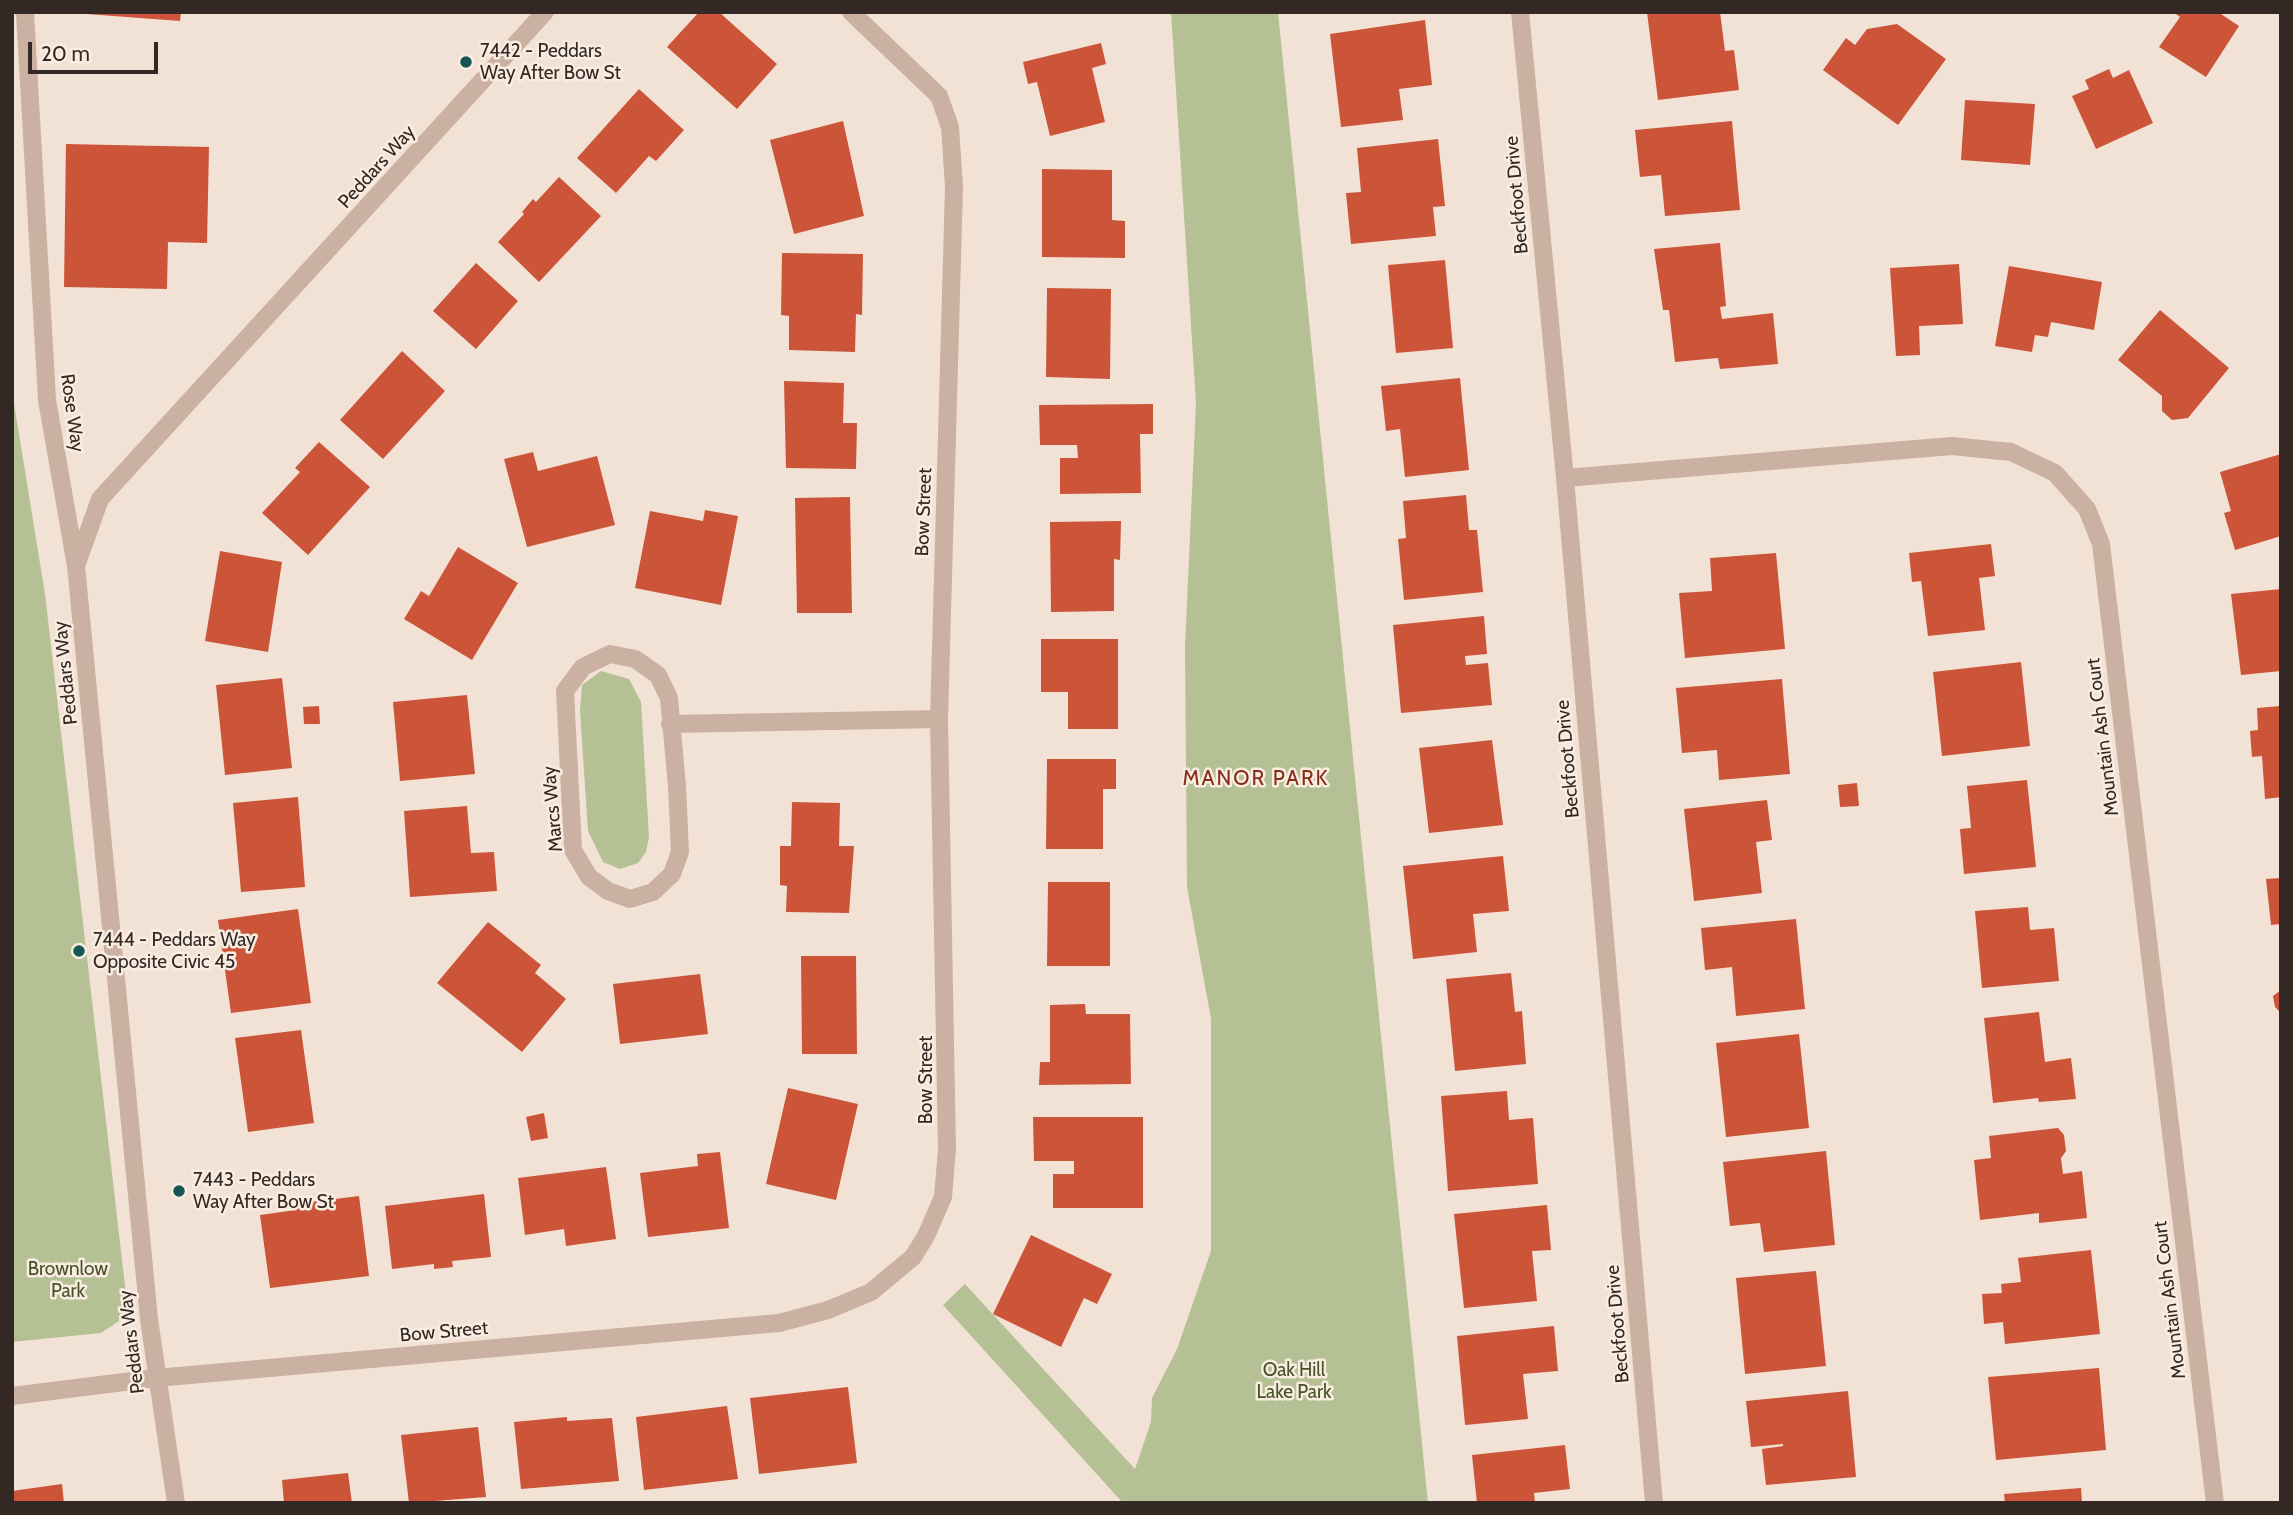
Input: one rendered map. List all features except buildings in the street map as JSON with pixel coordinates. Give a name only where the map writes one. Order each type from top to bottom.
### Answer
[{"type":"street","name":"Rose Way","points":[[25,12],[47,400],[76,566]]},
{"type":"street","name":"Peddars Way","points":[[176,1503],[156,1378],[76,566],[100,499],[545,12]]},
{"type":"street","name":"Bow Street","points":[[12,1396],[156,1378],[779,1323],[828,1310],[871,1292],[913,1257],[943,1196],[948,1086],[939,719],[954,187],[950,127],[939,96],[851,12]]},
{"type":"street","name":"Beckfoot Drive","points":[[1520,12],[1565,478],[1654,1503]]},
{"type":"street","name":"Mountain Ash Court","points":[[1565,478],[1952,446],[2011,452],[2055,473],[2087,509],[2101,544],[2215,1503]]},
{"type":"street","name":"Marcs Way","points":[[610,654],[635,659],[658,675],[669,698],[670,724],[681,852],[672,874],[653,892],[630,898],[608,891],[589,877],[573,850],[565,691],[583,667],[610,654]]},
{"type":"street","points":[[670,724],[939,719]]},
{"type":"green space","name":"Oak Hill Lake Park","points":[[1171,12],[1278,12],[1428,1503],[1123,1503],[943,1305],[965,1284],[1135,1469],[1151,1422],[1152,1398],[1177,1349],[1211,1251],[1211,1019],[1187,887],[1185,647],[1196,403]]},
{"type":"green space","name":"Brownlow Park","points":[[12,391],[45,594],[127,1303],[119,1321],[101,1333],[12,1342]]},
{"type":"green space","points":[[601,671],[629,679],[641,702],[649,837],[646,852],[638,863],[620,869],[603,862],[588,831],[580,711],[582,685]]},
{"type":"place","name":"7442 - Peddars Way After Bow St","points":[[466,62]]},
{"type":"place","name":"7444 - Peddars Way Opposite Civic 45","points":[[79,951]]},
{"type":"place","name":"7443 - Peddars Way After Bow St","points":[[179,1191]]},
{"type":"district","name":"MANOR PARK","points":[[1256,779]]}]
